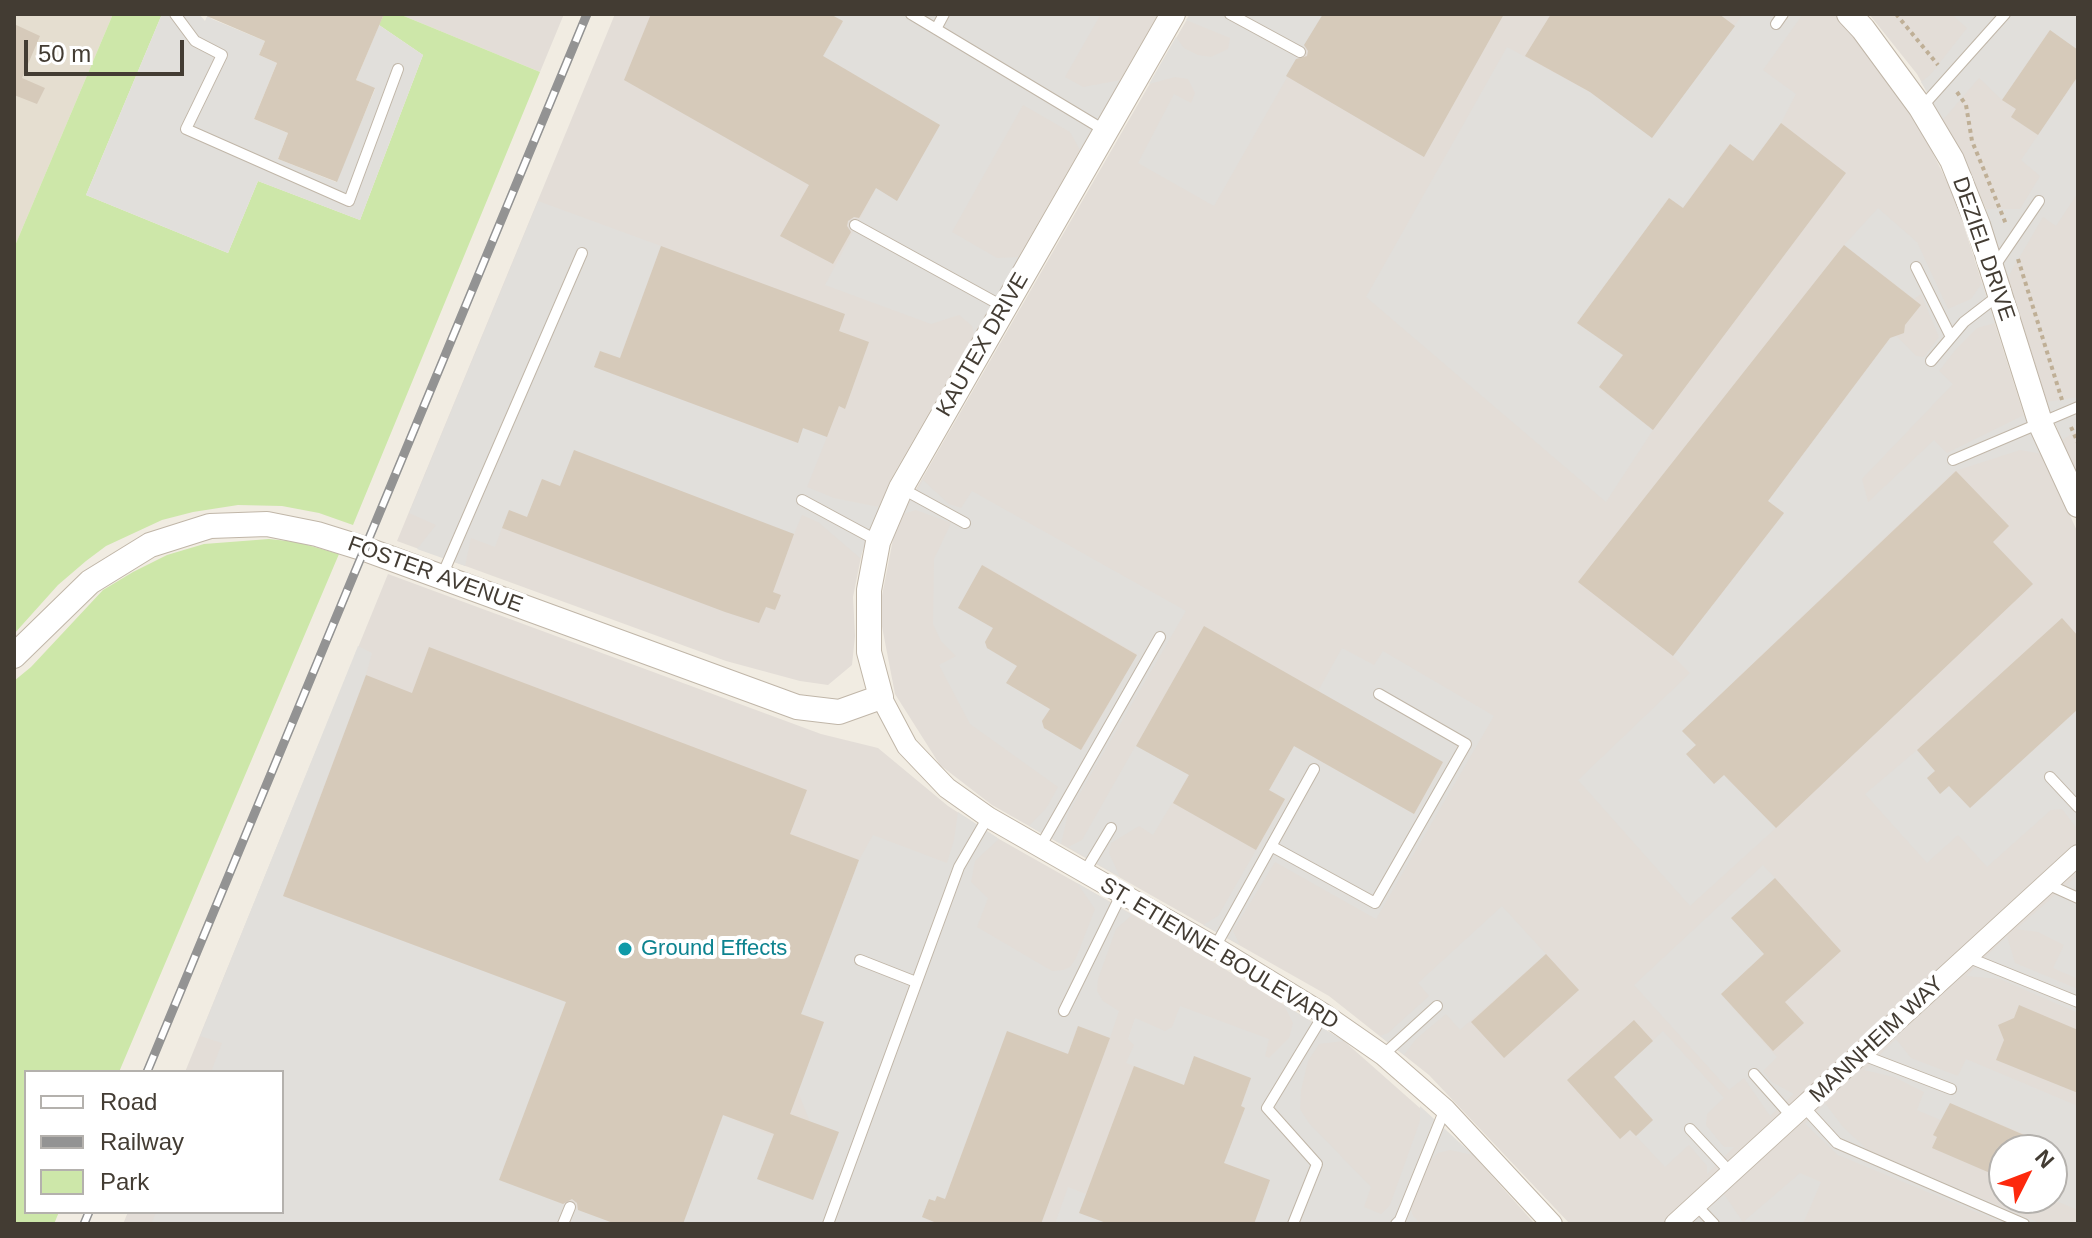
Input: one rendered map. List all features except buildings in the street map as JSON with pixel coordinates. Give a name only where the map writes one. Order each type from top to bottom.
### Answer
[{"type":"street","name":"KAUTEX DRIVE","points":[[881,697],[869,652],[869,590],[878,541],[901,488],[1173,14]]},
{"type":"street","name":"DEZIEL DRIVE","points":[[1849,14],[1921,108],[1952,160],[1993,269],[2041,425],[2078,505]]},
{"type":"street","name":"FOSTER AVENUE","points":[[14,656],[90,582],[150,545],[210,526],[267,524],[317,534],[797,707],[839,712],[881,697]]},
{"type":"street","name":"ST. ETIENNE BOULEVARD","points":[[881,697],[907,746],[947,788],[988,817],[1215,947],[1324,1014],[1383,1055],[1445,1109],[1552,1224]]},
{"type":"street","name":"MANNHEIM WAY","points":[[1675,1224],[2078,855]]},
{"type":"lane","points":[[175,14],[195,41],[222,55],[186,129],[349,201],[398,69]]},
{"type":"lane","points":[[911,14],[1106,131]]},
{"type":"lane","points":[[936,29],[944,14]]},
{"type":"lane","points":[[1230,14],[1300,52]]},
{"type":"lane","points":[[1776,24],[1783,14]]},
{"type":"lane","points":[[1921,108],[2005,14]]},
{"type":"lane","points":[[1993,269],[2039,201]]},
{"type":"lane","points":[[855,225],[1005,307]]},
{"type":"lane","points":[[441,578],[582,253]]},
{"type":"lane","points":[[1916,267],[1951,337]]},
{"type":"lane","points":[[1931,361],[1964,322],[2001,294]]},
{"type":"lane","points":[[1953,460],[2078,407]]},
{"type":"lane","points":[[901,488],[965,523]]},
{"type":"lane","points":[[802,500],[878,541]]},
{"type":"lane","points":[[1040,847],[1160,637]]},
{"type":"lane","points":[[1271,846],[1375,903],[1466,744],[1379,694]]},
{"type":"lane","points":[[1215,947],[1314,769]]},
{"type":"lane","points":[[2050,777],[2078,807]]},
{"type":"lane","points":[[828,1224],[959,867],[988,817]]},
{"type":"lane","points":[[1084,873],[1111,828]]},
{"type":"lane","points":[[2047,884],[2078,898]]},
{"type":"lane","points":[[1064,1011],[1121,895]]},
{"type":"lane","points":[[1967,957],[2078,1002]]},
{"type":"lane","points":[[860,960],[916,982]]},
{"type":"lane","points":[[1383,1055],[1437,1006]]},
{"type":"lane","points":[[1293,1224],[1317,1164],[1267,1108],[1324,1014]]},
{"type":"lane","points":[[1860,1054],[1951,1089]]},
{"type":"lane","points":[[1754,1074],[1837,1143],[2024,1224]]},
{"type":"lane","points":[[1396,1224],[1445,1109]]},
{"type":"lane","points":[[1690,1129],[1731,1173]]},
{"type":"lane","points":[[1696,1205],[1714,1224]]},
{"type":"lane","points":[[563,1224],[570,1207]]},
{"type":"path","points":[[1896,14],[1937,64]]},
{"type":"path","points":[[1961,97],[1966,105],[1972,141],[2000,206]]},
{"type":"path","points":[[2019,262],[2062,399]]},
{"type":"path","points":[[2073,435],[2078,443]]},
{"type":"shaded area","points":[[14,14],[113,14],[14,248]]},
{"type":"shaded area","points":[[162,14],[199,14],[205,21],[208,14],[212,19],[265,41],[259,55],[277,63],[254,119],[288,133],[278,159],[336,182],[375,89],[356,80],[379,25],[423,55],[360,220],[258,181],[228,253],[86,195]]},
{"type":"shaded area","points":[[399,14],[564,14],[540,72]]},
{"type":"shaded area","points":[[615,14],[1158,14],[891,479],[863,547],[853,597],[855,636],[852,665],[828,685],[800,681],[726,661],[397,541]]},
{"type":"shaded area","points":[[830,14],[1101,14],[1065,77],[1083,87],[1121,80],[1080,150],[1070,132],[1023,105],[952,232],[997,258],[1019,257],[974,334],[972,326],[959,315],[931,324],[825,285],[876,188],[897,200],[940,125],[823,56],[843,22]]},
{"type":"shaded area","points":[[1190,14],[1836,14],[1872,54],[1919,125],[1955,198],[2024,415],[2078,533],[2078,1224],[1570,1224],[1429,1075],[1329,996],[992,805],[940,765],[895,694],[879,611],[896,524]]},
{"type":"shaded area","points":[[1190,14],[1323,14],[1214,206],[1138,163],[1174,94],[1191,103],[1195,93],[1188,79],[1175,77],[1149,84],[1176,37],[1184,48],[1198,55],[1211,57],[1228,49],[1230,38],[1186,20]]},
{"type":"shaded area","points":[[1743,14],[1803,14],[1763,70],[1796,94],[1781,123],[1753,161],[1729,144],[1683,208],[1669,198],[1577,323],[1623,355],[1599,388],[1653,430],[1606,502],[1366,297],[1507,47],[1590,92],[1652,137]]},
{"type":"shaded area","points":[[1869,14],[2078,14],[2078,479],[2050,411],[1986,209],[1954,140],[1917,74]]},
{"type":"shaded area","points":[[1951,14],[2078,14],[2078,50],[2049,31],[2002,100],[1979,78],[1943,120],[1921,82],[1967,28]]},
{"type":"shaded area","points":[[2078,76],[2078,193],[2056,226],[2043,217],[2008,277],[1986,209],[2020,209],[2040,176],[2021,160]]},
{"type":"shaded area","points":[[538,201],[661,246],[620,358],[595,367],[797,443],[803,428],[827,437],[807,487],[834,498],[879,507],[860,558],[818,522],[802,515],[794,534],[560,486],[542,479],[534,499],[545,524],[509,510],[495,547],[471,538],[465,566],[417,549],[436,525],[409,513]]},
{"type":"shaded area","points":[[1878,208],[1917,242],[1948,309],[1971,299],[1982,283],[1995,323],[1977,328],[1957,348],[1939,371],[1953,384],[1862,479],[1868,502],[1934,440],[1947,453],[2024,415],[2042,454],[2020,450],[1955,471],[1683,730],[1696,745],[1714,784],[1724,775],[1776,828],[1690,906],[1578,780],[1690,673],[1673,656],[1784,513],[1768,501],[1894,333],[1916,356],[1924,357],[1939,337],[1921,294],[1914,299],[1844,245]]},
{"type":"shaded area","points":[[2078,397],[2078,430],[2062,440],[2047,402]]},
{"type":"shaded area","points":[[923,480],[949,504],[961,508],[972,491],[1186,611],[1068,814],[1061,844],[1029,826],[1047,807],[1058,787],[970,724],[939,665],[956,656],[941,641],[933,624],[934,559],[951,523],[916,510],[903,514]],"holes":[[[983,565],[1137,654],[1082,750],[1044,728],[1042,721],[1050,709],[1011,686],[1008,680],[1017,666],[987,648],[985,642],[993,628],[962,610],[961,604]]]},
{"type":"shaded area","name":"Ground Effects","points":[[388,574],[821,734],[878,748],[948,806],[999,839],[1160,930],[1344,1041],[1473,1155],[1535,1224],[123,1224],[127,1214],[284,1214],[284,1070],[186,1070]]},
{"type":"shaded area","points":[[358,646],[372,653],[366,675],[283,896],[566,1002],[500,1180],[616,1224],[151,1224],[155,1214],[284,1214],[284,1070],[212,1070],[222,1043],[200,1036]]},
{"type":"shaded area","points":[[1342,648],[1374,665],[1383,651],[1494,716],[1376,919],[1275,862],[1233,931],[1240,945],[1203,925],[1218,916],[1285,800],[1269,790],[1294,746],[1414,814],[1443,763],[1318,691]]},
{"type":"shaded area","points":[[2078,709],[2078,830],[2062,809],[2051,810],[1987,867],[1958,835],[1927,863],[1865,794],[1917,750],[1935,771],[1927,778],[1940,793],[1949,786],[1970,808]]},
{"type":"shaded area","points":[[1136,745],[1189,775],[1153,835],[1139,826],[1111,843],[1109,853],[1120,877],[1068,847],[1082,840]]},
{"type":"shaded area","points":[[958,812],[999,839],[975,861],[971,882],[988,898],[977,927],[1052,971],[1070,967],[1095,909],[1077,883],[1132,915],[1116,929],[1098,979],[1097,991],[1103,1001],[1119,1011],[1110,1038],[1078,1026],[1068,1054],[1007,1032],[945,1199],[929,1199],[922,1217],[935,1224],[683,1224],[723,1115],[773,1136],[757,1179],[813,1199],[838,1132],[810,1122],[798,1092],[823,1022],[801,1014],[859,860],[873,835],[947,863]]},
{"type":"shaded area","points":[[1763,865],[1775,878],[1764,954],[1721,994],[1777,1057],[1763,1071],[1772,1082],[1794,1094],[1770,1116],[1744,1078],[1729,1090],[1634,985]]},
{"type":"shaded area","points":[[2078,875],[2078,979],[2053,968],[2064,945],[2038,932],[2016,929]]},
{"type":"shaded area","points":[[1502,906],[1546,954],[1460,1030],[1446,1014],[1416,1039],[1404,1055],[1380,1036],[1388,1033],[1429,996],[1418,983]]},
{"type":"shaded area","points":[[2007,936],[2015,963],[2078,989],[2078,1013],[2000,979],[1966,976]]},
{"type":"shaded area","points":[[1284,1005],[1344,1041],[1319,1044],[1308,1061],[1300,1109],[1309,1123],[1371,1187],[1364,1207],[1381,1214],[1390,1205],[1420,1121],[1420,1106],[1473,1155],[1450,1150],[1438,1153],[1424,1167],[1410,1207],[1421,1224],[1254,1224],[1270,1180],[1224,1163],[1245,1108],[1241,1106],[1251,1078],[1195,1057],[1184,1085],[1126,1063],[1134,1045],[1128,1039],[1135,1018],[1165,1031],[1172,1027],[1180,1006],[1269,1039],[1265,1056],[1269,1058],[1289,1038],[1293,1023]]},
{"type":"shaded area","points":[[1663,1031],[1724,1098],[1707,1114],[1706,1125],[1724,1147],[1734,1147],[1707,1174],[1707,1166],[1689,1145],[1665,1167],[1636,1136],[1653,1120],[1614,1077]]},
{"type":"shaded area","points":[[1896,1039],[1911,1058],[1958,1076],[1966,1059],[2078,1106],[2078,1210],[2068,1206],[2068,1134],[2024,1134],[1951,1104],[1943,1121],[1917,1110],[1924,1092],[1894,1077],[1864,1070]]},
{"type":"shaded area","points":[[1825,1103],[1843,1127],[1868,1150],[1988,1201],[1988,1214],[2018,1214],[2042,1224],[2005,1224],[1838,1155],[1805,1124]]},
{"type":"shaded area","points":[[1800,1173],[1821,1182],[1803,1224],[1691,1224],[1724,1194],[1743,1222]]},
{"type":"shaded area","points":[[1068,1187],[1086,1194],[1109,1224],[1055,1224]]},
{"type":"green space","points":[[113,14],[162,14],[86,195],[228,253],[258,181],[360,220],[423,55],[379,25],[384,14],[399,14],[540,72],[353,525],[319,513],[282,506],[238,505],[162,520],[106,546],[86,561],[58,585],[14,634],[14,248]]},
{"type":"green space","points":[[269,539],[297,542],[339,554],[120,1070],[24,1070],[24,1214],[58,1214],[54,1224],[14,1224],[14,681],[103,590],[167,555],[204,544]]},
{"type":"railway","points":[[148,1070],[587,14]]},
{"type":"railway","points":[[84,1224],[88,1214]]},
{"type":"place","name":"Ground Effects","points":[[625,949]]}]
